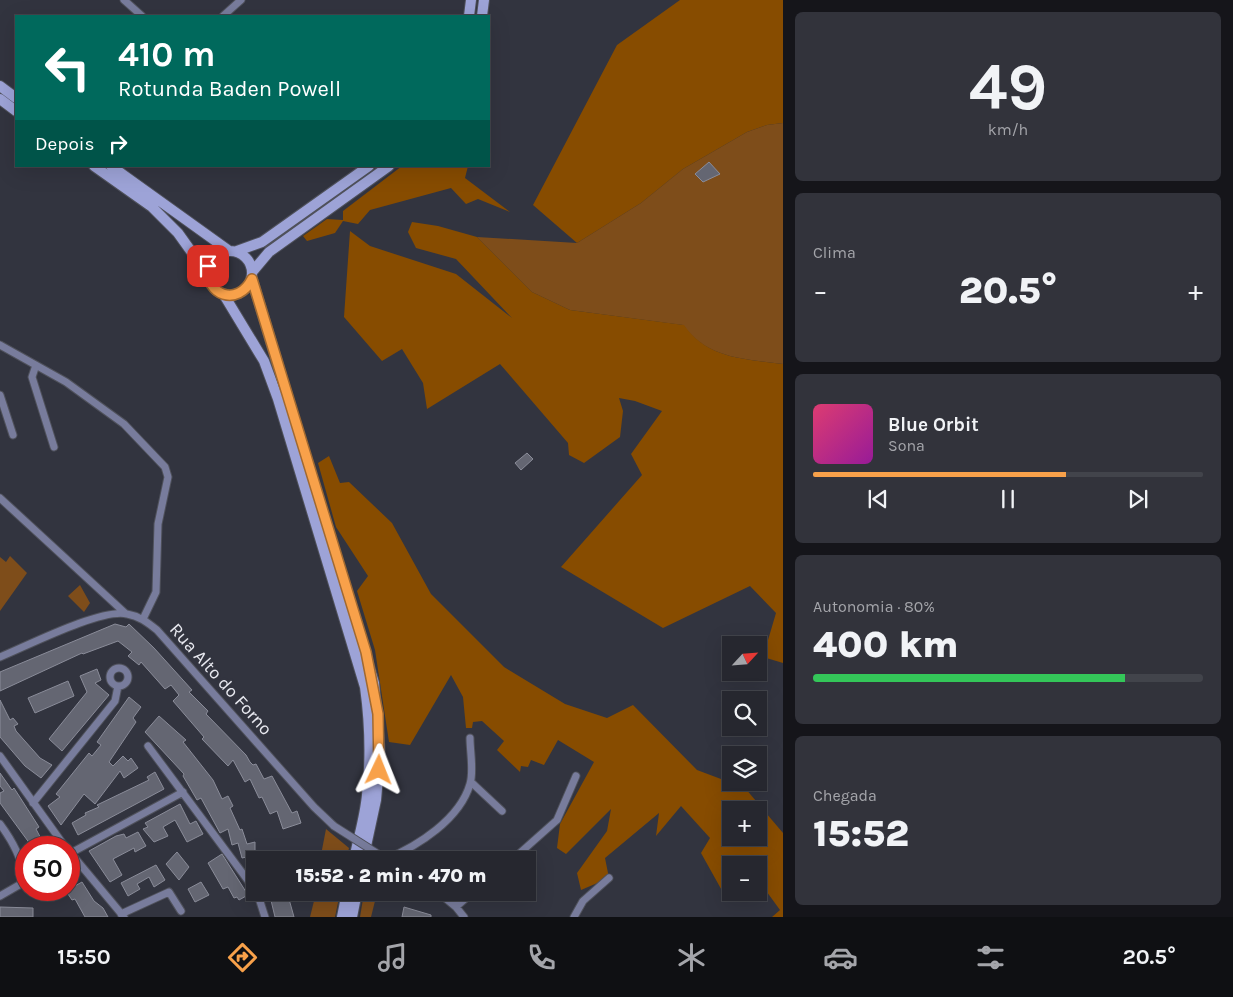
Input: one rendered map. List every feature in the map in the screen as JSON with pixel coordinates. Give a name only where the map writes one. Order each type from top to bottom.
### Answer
[{"type":"main road","points":[[469,15],[471,0]]},
{"type":"main road","points":[[482,15],[484,0]]},
{"type":"main road","points":[[0,86],[15,97]]},
{"type":"main road","points":[[0,99],[15,110]]},
{"type":"main road","points":[[95,167],[152,207],[178,233],[208,275],[216,290],[232,296],[241,293],[269,252],[388,167]]},
{"type":"main road","points":[[112,167],[232,250],[245,255],[374,683],[380,754],[376,800],[366,851]]},
{"type":"main road","points":[[208,275],[212,258],[232,250],[262,242],[368,167]]},
{"type":"main road","points":[[224,294],[264,361],[278,399],[365,687],[369,718],[369,771],[367,796],[356,851]]},
{"type":"main road","points":[[342,917],[345,901]]},
{"type":"main road","points":[[352,917],[355,901]]},
{"type":"street","points":[[124,0],[141,15]]},
{"type":"street","points":[[224,15],[241,0]]},
{"type":"street","points":[[1,347],[66,382],[124,424],[165,467],[168,477],[158,524],[156,592],[143,619]]},
{"type":"street","points":[[36,365],[32,377],[54,447]]},
{"type":"street","points":[[0,395],[13,434]]},
{"type":"street","points":[[0,498],[124,613]]},
{"type":"street","name":"Rua Alto do Forno","points":[[0,657],[94,618],[124,613],[143,619],[157,630],[314,807],[334,826],[374,851]]},
{"type":"street","points":[[33,804],[116,701],[118,686]]},
{"type":"street","points":[[401,851],[424,838],[451,816],[467,793],[471,782],[470,738]]},
{"type":"street","points":[[148,746],[246,877]]},
{"type":"street","points":[[0,756],[58,836]]},
{"type":"street","points":[[522,851],[557,820],[576,776]]},
{"type":"street","points":[[471,782],[502,811]]},
{"type":"street","points":[[80,845],[183,792]]},
{"type":"street","points":[[0,824],[15,845]]},
{"type":"street","points":[[80,864],[122,916],[169,892],[182,911]]},
{"type":"street","points":[[574,917],[583,901],[608,878]]},
{"type":"street","points":[[0,896],[15,887]]},
{"type":"street","points":[[259,901],[265,917]]},
{"type":"street","points":[[450,901],[464,917]]},
{"type":"street","points":[[456,906],[462,901]]},
{"type":"shaded area","points":[[680,0],[783,0],[783,123],[767,125],[747,132],[683,169],[641,203],[577,243],[533,205],[617,45]]},
{"type":"shaded area","points":[[783,123],[783,364],[741,358],[715,351],[704,345],[683,325],[570,310],[532,292],[477,237],[577,243],[641,203],[683,169],[747,132],[767,125]]},
{"type":"shaded area","points":[[401,167],[468,167],[465,178],[510,212],[478,199],[466,204],[451,188],[370,210],[358,224],[343,221],[335,233],[307,241],[303,236],[327,219],[343,220],[343,211]]},
{"type":"shaded area","points":[[412,222],[438,226],[477,237],[532,292],[570,310],[684,325],[704,345],[716,351],[741,358],[783,364],[783,663],[768,658],[768,640],[776,613],[750,586],[663,628],[561,567],[642,475],[631,454],[662,411],[635,401],[619,398],[623,411],[620,437],[584,463],[569,455],[568,443],[500,364],[427,409],[423,383],[402,349],[382,361],[344,317],[350,231],[370,246],[456,274],[512,318],[456,259],[416,248],[408,232]]},
{"type":"shaded area","points":[[329,456],[340,483],[349,482],[392,523],[431,594],[504,667],[565,704],[607,718],[633,705],[697,770],[722,779],[722,791],[748,791],[756,801],[722,801],[722,846],[767,846],[767,814],[783,833],[783,917],[772,917],[780,910],[767,892],[767,856],[722,856],[722,891],[701,853],[710,838],[681,806],[656,836],[659,813],[605,858],[609,878],[581,890],[577,873],[607,831],[611,809],[566,854],[557,848],[560,824],[594,762],[558,740],[544,765],[531,760],[528,767],[521,766],[520,772],[497,750],[504,741],[482,721],[473,722],[472,728],[466,728],[463,697],[451,675],[410,745],[389,742],[375,650],[357,591],[368,576],[336,527],[318,463]]},
{"type":"shaded area","points":[[10,556],[27,573],[0,611],[0,557],[6,562]]},
{"type":"shaded area","points":[[80,585],[90,603],[84,612],[68,596]]},
{"type":"shaded area","points":[[326,829],[349,848],[348,851],[322,851]]},
{"type":"shaded area","points":[[314,901],[338,901],[335,917],[310,917]]},
{"type":"shaded area","points":[[363,901],[375,901],[371,917],[360,917]]},
{"type":"building","points":[[709,162],[720,174],[703,182],[695,174]]},
{"type":"building","points":[[527,453],[533,459],[521,470],[515,463]]},
{"type":"building","points":[[115,624],[126,627],[129,624],[154,648],[192,690],[189,692],[208,711],[206,714],[246,755],[253,765],[256,764],[264,779],[272,776],[292,813],[297,811],[301,823],[283,829],[277,811],[270,814],[262,797],[259,798],[250,779],[245,782],[233,760],[228,766],[202,739],[204,737],[173,701],[179,695],[171,685],[165,689],[141,662],[139,665],[128,656],[132,652],[118,641],[82,653],[0,691],[0,672]]},
{"type":"building","points":[[97,669],[101,680],[95,683],[109,695],[62,751],[49,739],[87,692],[80,676]]},
{"type":"building","points":[[68,681],[74,696],[35,713],[28,698]]},
{"type":"building","points":[[129,697],[141,707],[133,718],[136,722],[109,762],[113,766],[123,756],[128,761],[131,758],[138,768],[124,778],[120,771],[95,804],[84,794],[61,825],[48,806],[60,797],[56,794],[89,753],[92,756],[101,745],[97,742]]},
{"type":"building","points":[[0,700],[10,720],[13,718],[18,724],[14,726],[16,731],[40,758],[52,765],[41,778],[25,766],[0,737]]},
{"type":"building","points":[[159,716],[186,740],[183,742],[213,780],[222,799],[228,796],[233,806],[230,808],[240,830],[242,829],[247,844],[255,842],[255,851],[246,851],[246,857],[242,858],[238,843],[232,845],[228,829],[220,833],[201,798],[197,800],[183,776],[184,774],[145,732]]},
{"type":"building","points":[[155,772],[164,789],[78,835],[72,823],[86,815],[85,813],[99,807],[97,805],[149,780],[147,777]]},
{"type":"building","points":[[0,773],[12,790],[14,788],[39,827],[36,829],[40,836],[24,836],[0,803],[0,793],[4,791],[0,786]]},
{"type":"building","points":[[180,804],[190,824],[196,821],[203,834],[187,842],[175,820],[163,827],[168,836],[154,842],[143,829],[148,827],[145,823]]},
{"type":"building","points":[[138,832],[146,846],[135,852],[134,848],[113,859],[122,875],[110,882],[89,851],[116,836],[124,834],[126,838]]},
{"type":"building","points":[[177,852],[189,867],[179,880],[166,864]]},
{"type":"building","points":[[222,854],[246,892],[246,896],[239,900],[237,897],[234,898],[228,887],[223,889],[208,863]]},
{"type":"building","points":[[156,865],[165,880],[154,887],[149,877],[137,884],[140,889],[128,896],[121,883]]},
{"type":"building","points":[[82,882],[94,901],[103,908],[108,917],[85,917],[76,901],[80,901],[80,883]]},
{"type":"building","points":[[201,882],[209,895],[195,902],[188,889]]},
{"type":"building","points":[[271,901],[290,901],[294,917],[275,917]]},
{"type":"building","points":[[0,907],[33,908],[33,917],[0,917]]},
{"type":"building","points":[[404,907],[431,915],[431,917],[402,917]]},
{"type":"route","points":[[208,266],[210,283],[216,290],[224,294],[232,296],[241,293],[248,287],[252,279],[366,652],[374,683],[378,714],[379,770]]}]
